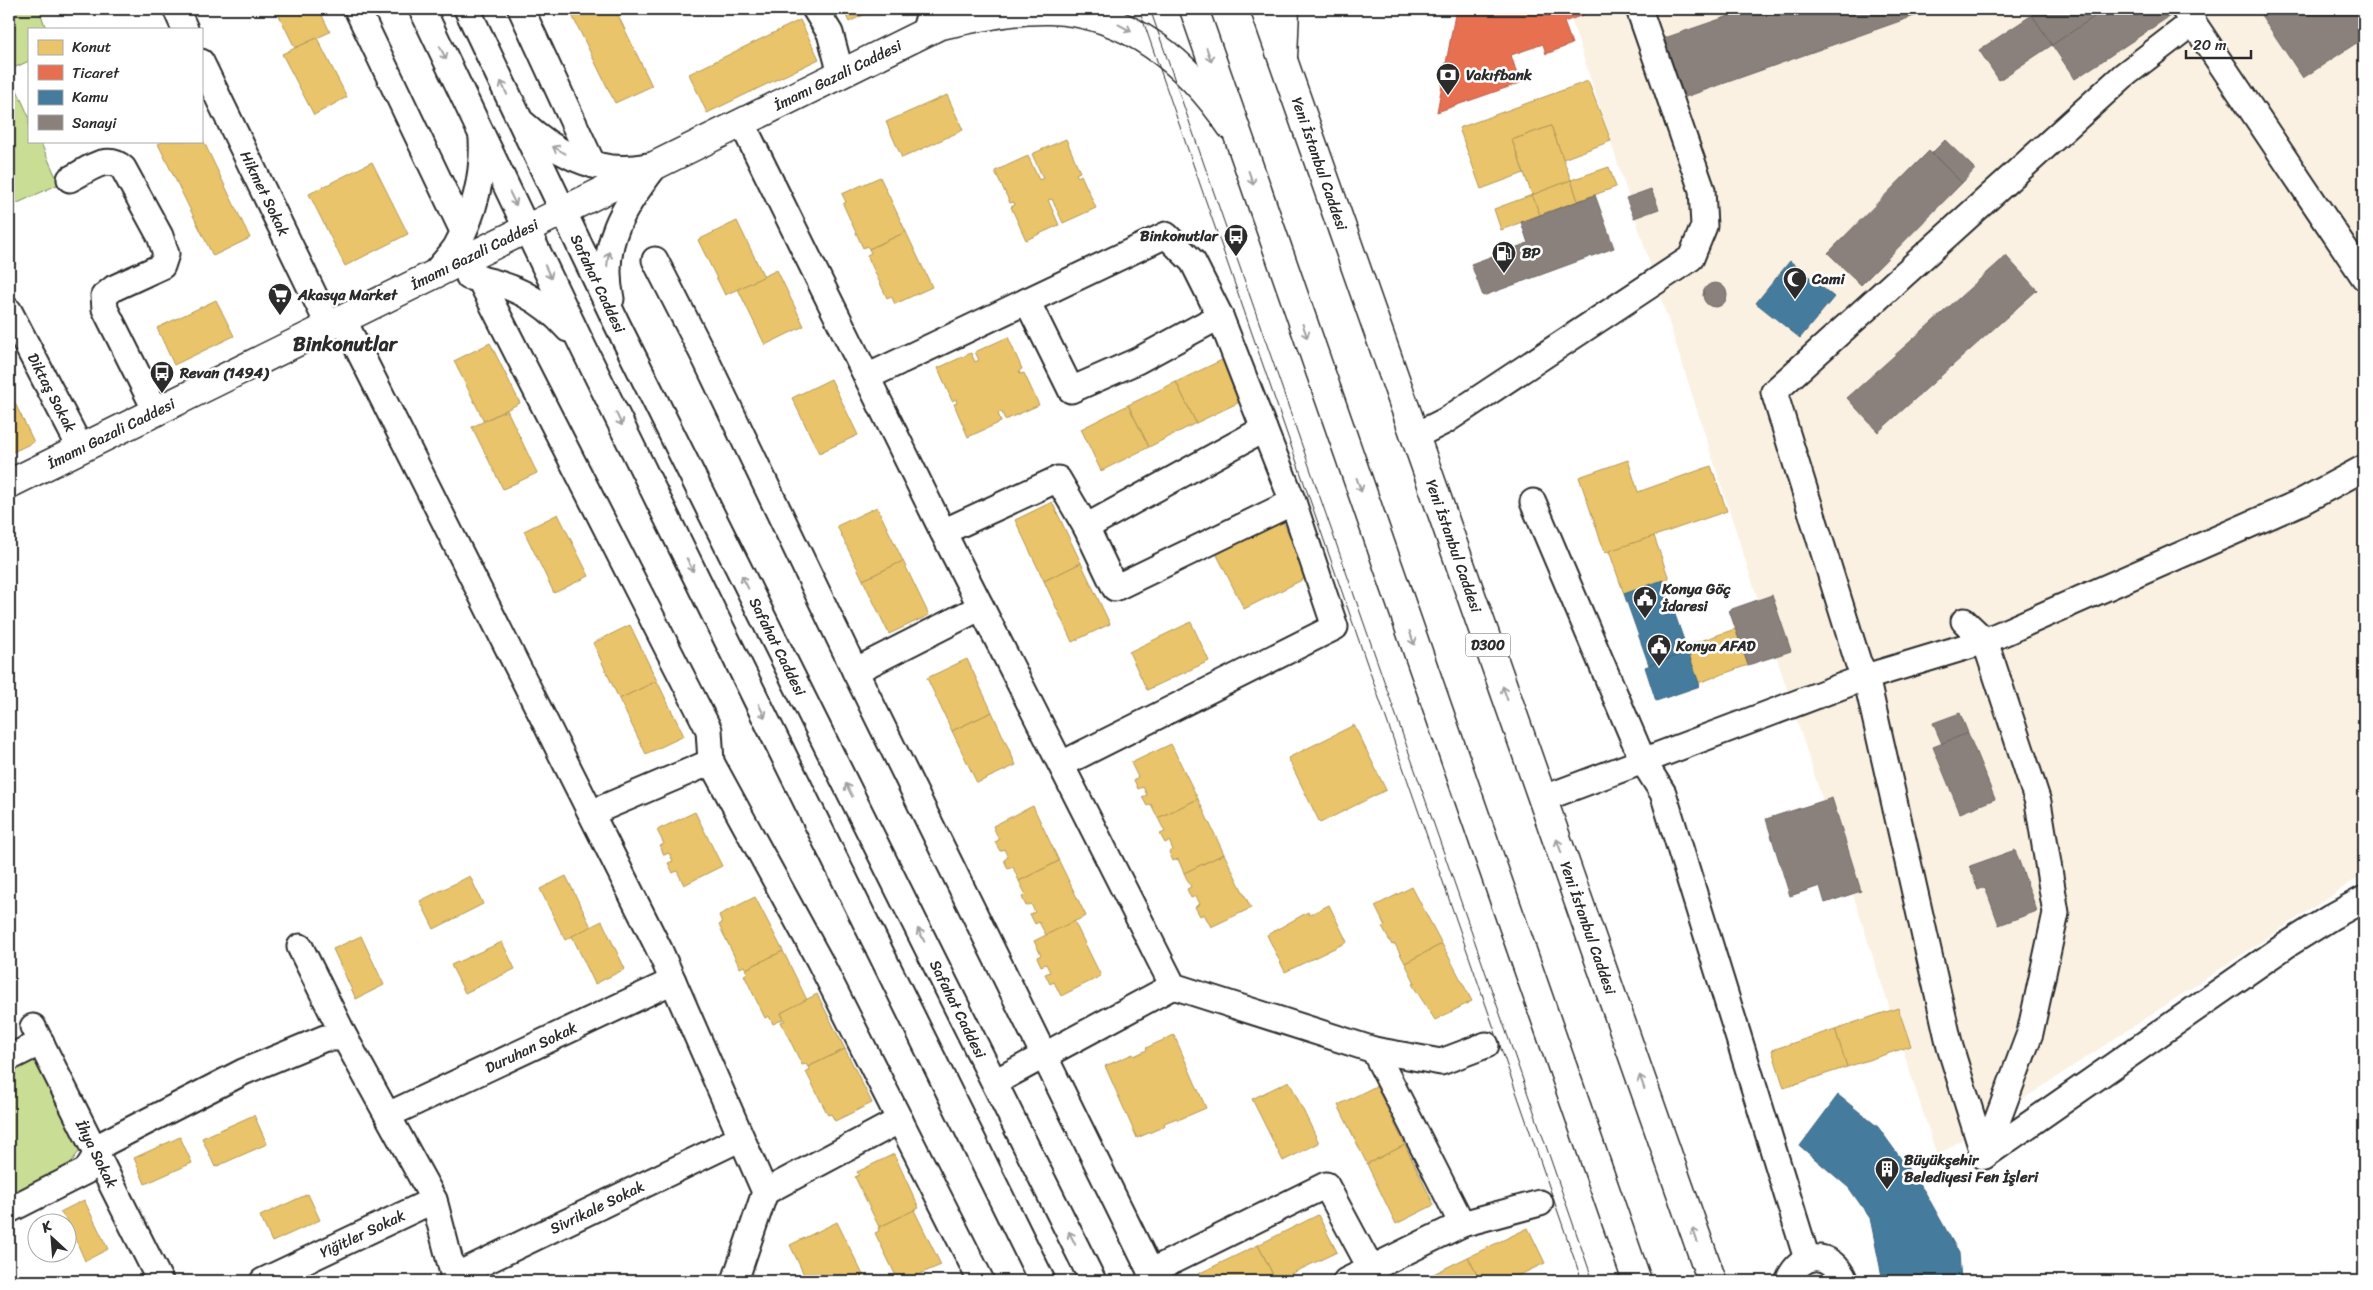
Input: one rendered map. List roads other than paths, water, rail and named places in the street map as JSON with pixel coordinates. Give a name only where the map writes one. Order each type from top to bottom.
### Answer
[{"type":"main road","points":[[1194,9],[1235,132],[1637,1281]]},
{"type":"main road","name":"Yeni İstanbul Caddesi","points":[[1265,9],[1712,1281]]},
{"type":"main road","points":[[1283,60],[1285,9]]},
{"type":"main road","name":"İmamı Gazali Caddesi","points":[[9,484],[841,74],[938,19],[1049,10],[1099,16],[1122,26],[1152,44],[1178,64],[1203,88],[1235,132]]},
{"type":"street","points":[[176,9],[185,28]]},
{"type":"street","points":[[357,9],[463,231]]},
{"type":"street","points":[[422,9],[583,347],[1042,1281]]},
{"type":"street","name":"Safahat Caddesi","points":[[467,9],[617,324],[1093,1281]]},
{"type":"street","points":[[521,9],[593,165]]},
{"type":"street","points":[[816,9],[830,33],[841,74]]},
{"type":"street","points":[[1415,436],[1445,421],[1692,258],[1704,226],[1702,190],[1639,9]]},
{"type":"street","points":[[1984,1156],[1950,1047],[1866,677],[1858,662],[1774,392],[2188,15],[2364,277]]},
{"type":"street","name":"Hikmet Sokak","points":[[202,64],[591,813],[673,981],[765,1192]]},
{"type":"street","points":[[518,118],[538,137],[556,149],[593,165],[628,170],[656,165]]},
{"type":"street","points":[[742,122],[943,532],[1173,986],[1374,1050],[1441,1062],[1486,1045]]},
{"type":"street","points":[[434,274],[455,248],[463,231],[480,178],[483,160],[482,133]]},
{"type":"street","points":[[70,179],[106,160],[116,162],[122,168],[160,236],[166,254],[162,266],[114,288],[104,296],[105,309],[156,411]]},
{"type":"street","points":[[617,324],[608,287],[607,266],[610,244],[626,207],[656,165]]},
{"type":"street","points":[[867,377],[1166,235],[1193,262],[1220,316],[1293,502],[1335,627],[1062,764]]},
{"type":"street","points":[[655,260],[707,362],[855,670],[1152,1276],[1326,1185],[1371,1269]]},
{"type":"street","points":[[434,274],[480,278],[524,292],[559,318],[583,347]]},
{"type":"street","points":[[480,278],[709,730],[711,762],[819,960],[981,1281]]},
{"type":"street","points":[[1027,302],[1071,390],[1137,361],[1220,316]]},
{"type":"street","name":"Diktaş Sokak","points":[[9,311],[81,448]]},
{"type":"street","points":[[1086,527],[1264,429]]},
{"type":"street","points":[[1542,799],[1866,677],[1985,641],[2301,502],[2364,468]]},
{"type":"street","points":[[943,532],[1058,479],[1086,527],[1115,588],[1293,502]]},
{"type":"street","points":[[1533,502],[1643,761],[1663,793],[1807,1259]]},
{"type":"street","points":[[855,670],[981,607]]},
{"type":"street","points":[[1964,621],[1985,641],[2038,802],[2056,913],[2030,1033],[1984,1156]]},
{"type":"street","points":[[591,813],[711,762]]},
{"type":"street","points":[[1984,1156],[2285,946],[2364,899]]},
{"type":"street","points":[[300,947],[345,1038],[434,1200],[454,1279]]},
{"type":"street","name":"Duruhan Sokak","points":[[388,1115],[673,981]]},
{"type":"street","points":[[995,1082],[1173,986]]},
{"type":"street","name":"İhya Sokak","points":[[9,1058],[37,1035],[91,1163],[160,1281]]},
{"type":"street","points":[[9,1210],[91,1163],[102,1144],[243,1072],[325,1038],[345,1038]]},
{"type":"street","points":[[1374,1050],[1462,1224]]},
{"type":"street","points":[[735,1281],[765,1192],[900,1120]]},
{"type":"street","name":"Sivrikale Sokak","points":[[454,1279],[741,1138]]},
{"type":"street","name":"Yiğitler Sokak","points":[[263,1281],[434,1200]]},
{"type":"street","points":[[1346,1281],[1462,1224],[1540,1203]]},
{"type":"street","points":[[1788,1281],[1793,1268],[1807,1259],[1824,1258],[1838,1266],[1845,1281]]},
{"type":"tram line","points":[[1139,9],[1582,1281]]},
{"type":"tram line","points":[[1150,9],[1593,1281]]},
{"type":"place","name":"Vakıfbank","points":[[1448,96]]},
{"type":"place","name":"Binkonutlar","points":[[1236,257]]},
{"type":"place","name":"BP","points":[[1504,274]]},
{"type":"place","name":"Cami","points":[[1795,300]]},
{"type":"place","name":"Akasya Market","points":[[280,316]]},
{"type":"place","name":"Revan (1494)","points":[[162,394]]},
{"type":"place","name":"Konya Göç İdaresi","points":[[1645,619]]},
{"type":"place","name":"Konya AFAD","points":[[1659,667]]},
{"type":"place","name":"Büyükşehir Belediyesi Fen İşleri","points":[[1887,1190]]},
{"type":"district","name":"Binkonutlar","points":[[345,344]]}]
